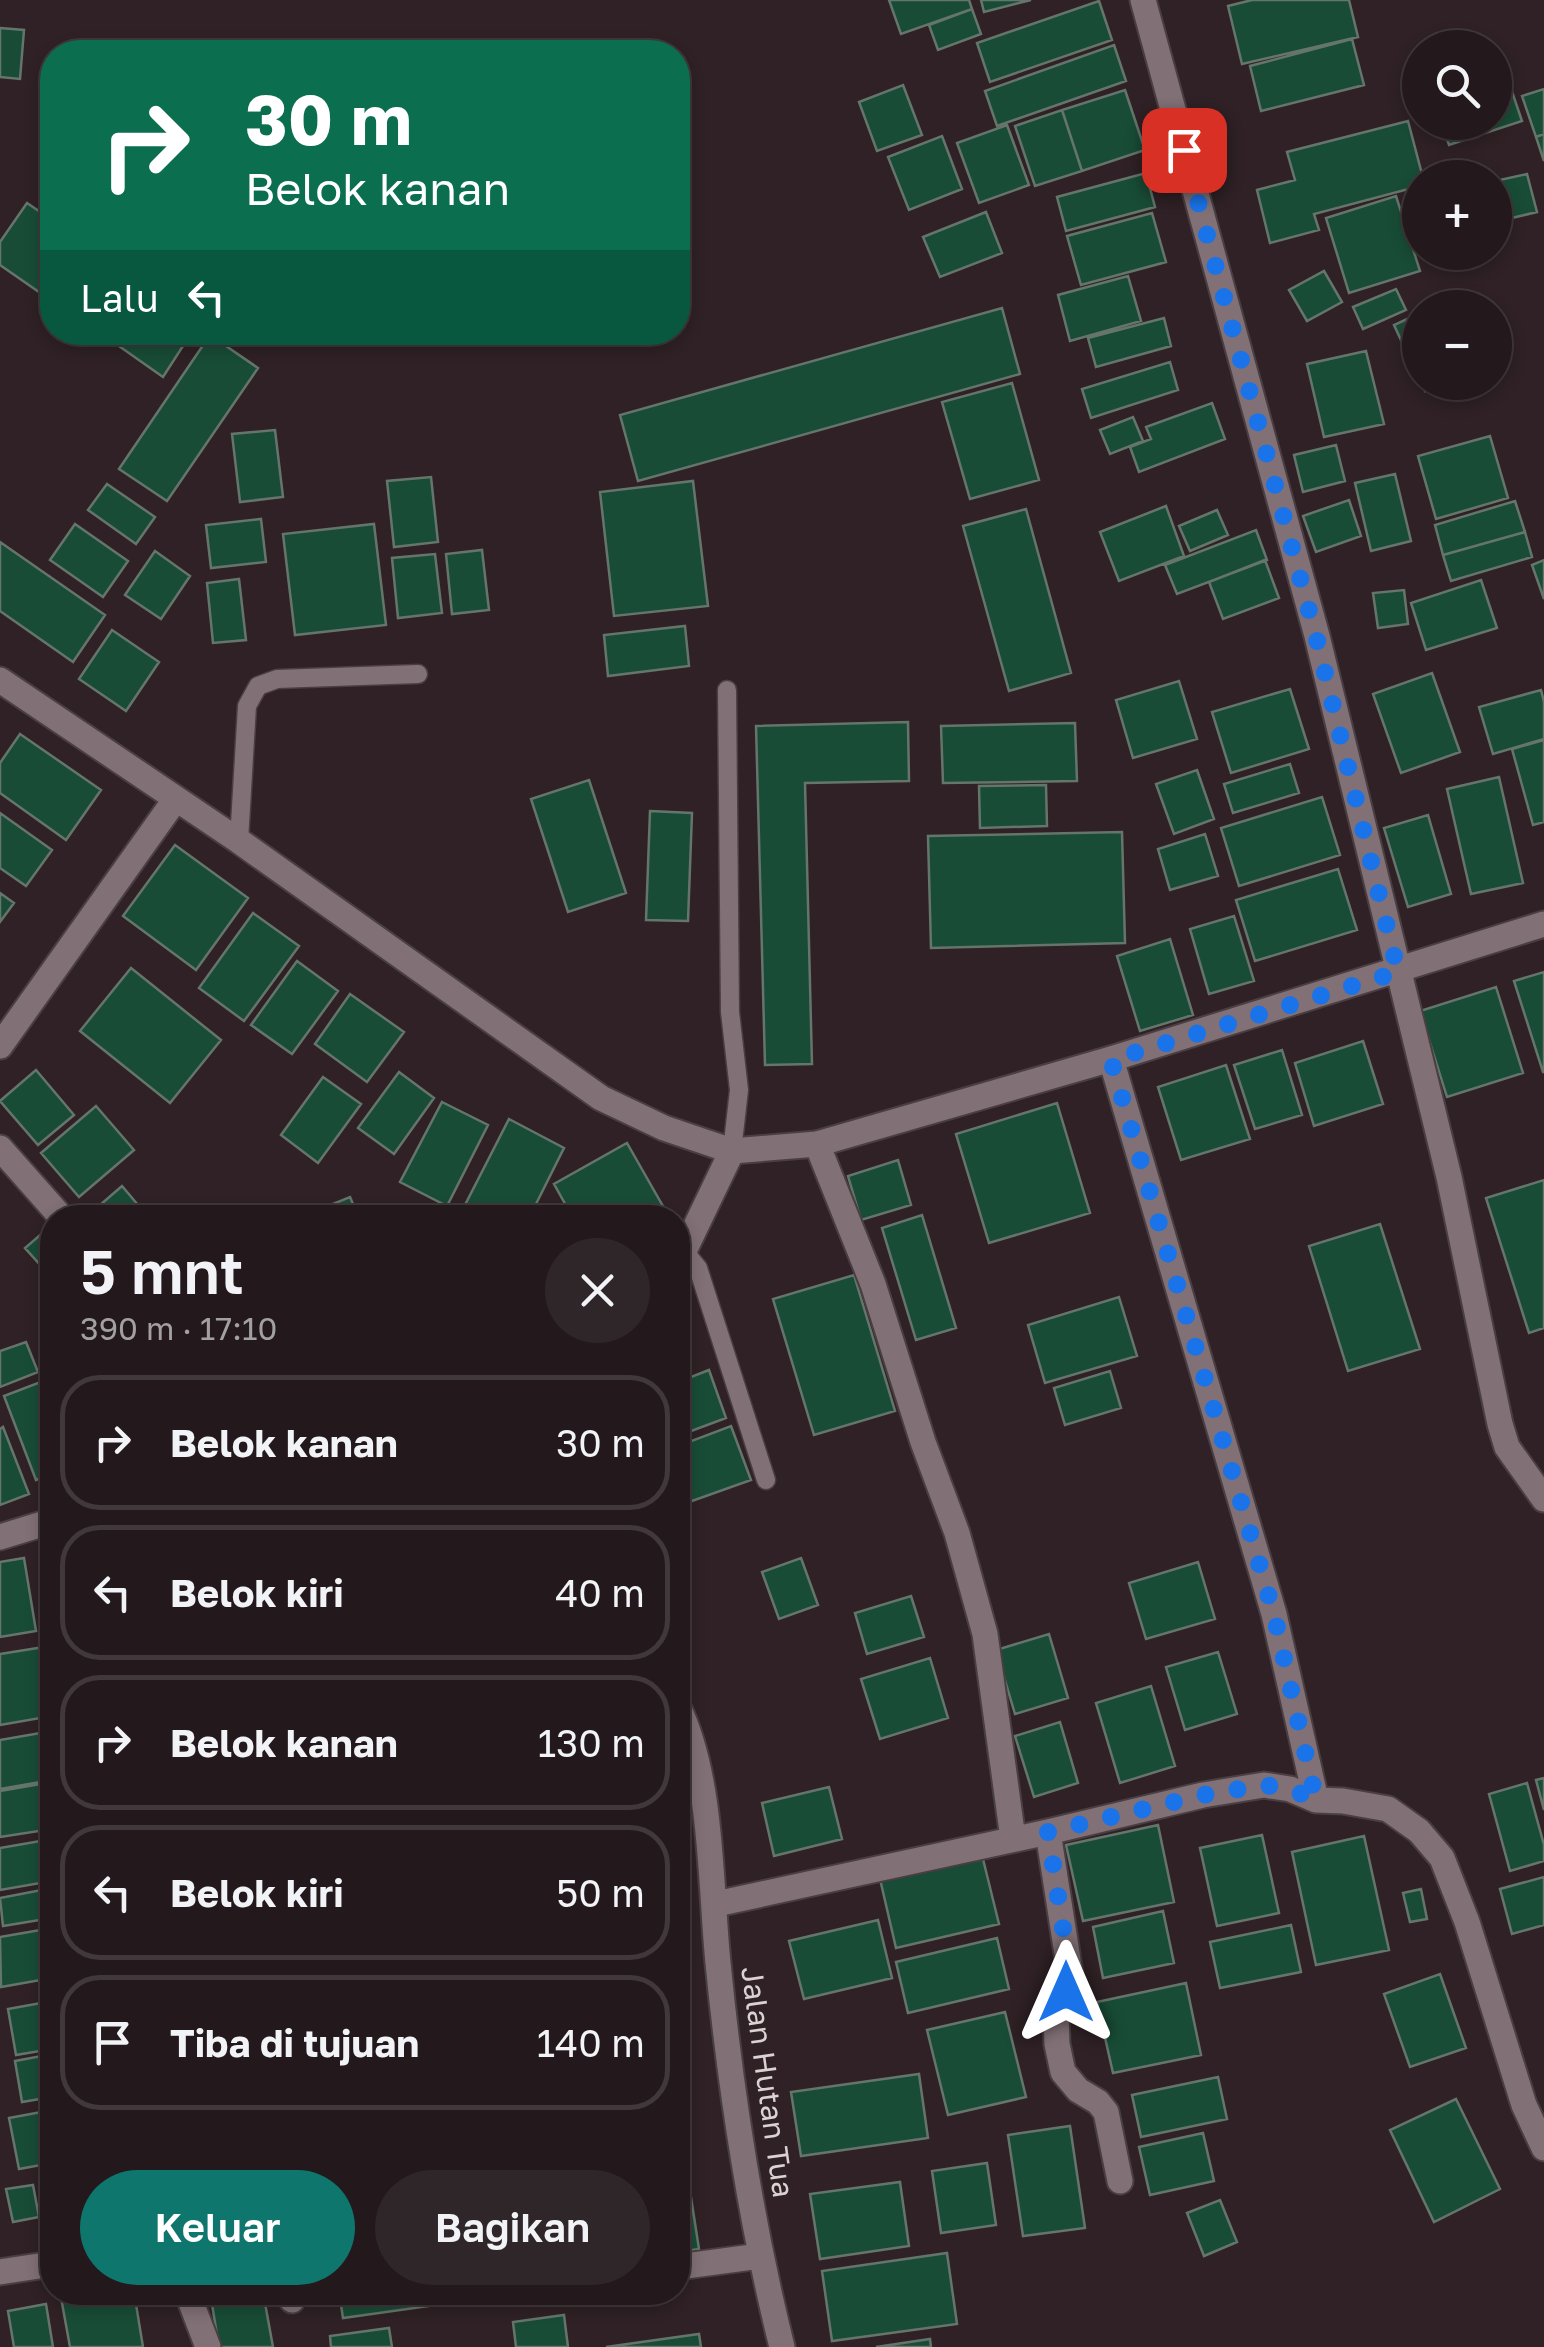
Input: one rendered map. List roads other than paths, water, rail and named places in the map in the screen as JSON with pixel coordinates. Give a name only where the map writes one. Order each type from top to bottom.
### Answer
[{"type":"street","points":[[1142,0],[1316,636],[1449,1177],[1504,1436],[1520,1468],[1544,1499]]},
{"type":"street","points":[[0,680],[239,842],[601,1098],[664,1128],[732,1151],[817,1144],[1111,1060],[1544,924]]},
{"type":"street","points":[[0,1046],[175,800]]},
{"type":"street","points":[[1111,1060],[1274,1614],[1316,1800]]},
{"type":"street","points":[[817,1144],[873,1284],[923,1442],[957,1532],[985,1634],[1013,1839]]},
{"type":"street","points":[[0,1148],[50,1205]]},
{"type":"street","points":[[690,1237],[732,1151]]},
{"type":"street","points":[[0,1537],[40,1525]]},
{"type":"street","name":"Jalan Hutan Tua","points":[[690,1748],[698,1776],[716,1904],[717,1957],[739,2142],[782,2347]]},
{"type":"street","points":[[716,1904],[1203,1795],[1264,1785],[1290,1789],[1316,1800],[1388,1809],[1419,1831],[1442,1858],[1467,1922],[1524,2104],[1544,2148]]},
{"type":"street","points":[[1048,1832],[1070,1973],[1056,2015],[1057,2044],[1063,2072],[1106,2112],[1120,2181]]},
{"type":"street","points":[[690,2265],[760,2256]]},
{"type":"street","points":[[0,2272],[40,2266]]},
{"type":"street","points":[[192,2305],[208,2347]]},
{"type":"lane","points":[[239,842],[246,706],[258,686],[277,679],[418,674]]},
{"type":"lane","points":[[727,690],[730,1012],[739,1090],[732,1151]]},
{"type":"lane","points":[[690,1262],[698,1268],[704,1284],[766,1480]]}]
